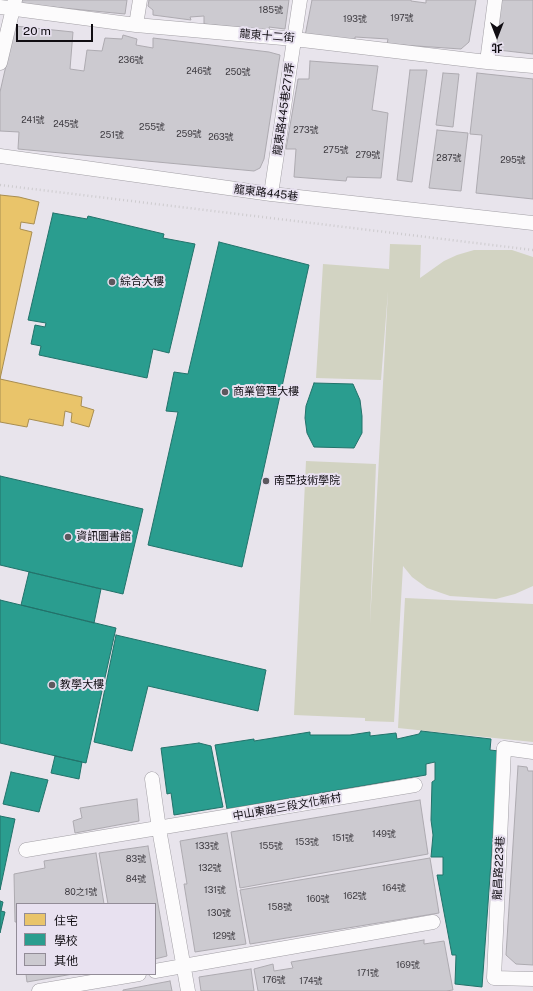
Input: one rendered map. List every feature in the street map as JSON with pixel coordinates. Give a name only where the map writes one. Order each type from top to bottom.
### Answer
[{"type":"lane","points":[[136,25],[140,0]]},
{"type":"lane","name":"龍東路445巷271弄","points":[[271,194],[300,0]]},
{"type":"lane","points":[[487,62],[495,0]]},
{"type":"lane","points":[[0,63],[10,5]]},
{"type":"lane","name":"龍東十二街","points":[[10,5],[136,25],[294,39],[533,66]]},
{"type":"lane","name":"龍東路445巷","points":[[0,156],[271,194],[533,223]]},
{"type":"lane","name":"龍昌路223巷","points":[[533,752],[504,748],[494,978],[533,979]]},
{"type":"lane","points":[[152,779],[159,829],[188,991]]},
{"type":"lane","name":"中山東路三段文化新村","points":[[26,850],[159,829],[415,785]]},
{"type":"lane","points":[[156,971],[433,922]]},
{"type":"lane","points":[[39,991],[133,975]]},
{"type":"path","points":[[0,184],[533,250]]},
{"type":"green space","points":[[390,244],[421,245],[420,278],[444,261],[474,250],[512,250],[533,257],[533,586],[515,594],[496,599],[450,596],[427,588],[412,577],[403,566],[394,722],[365,721],[365,718],[294,715],[306,461],[376,464],[370,624],[388,291],[381,380],[316,378],[323,264],[389,269]]},
{"type":"green space","points":[[405,598],[533,604],[533,742],[398,728]]},
{"type":"building: 住宅","points":[[0,195],[19,197],[39,202],[34,224],[21,222],[20,229],[32,232],[0,379]]},
{"type":"building: 住宅","points":[[0,379],[82,397],[81,406],[94,410],[89,427],[71,422],[72,413],[65,411],[63,426],[29,419],[27,427],[0,422]]},
{"type":"building: 學校","name":"綜合大樓","points":[[53,213],[87,219],[88,216],[164,234],[163,238],[195,244],[169,353],[153,349],[147,378],[39,355],[41,346],[31,344],[35,325],[45,327],[46,323],[28,320]]},
{"type":"building: 學校","name":"商業管理大樓","points":[[219,242],[309,265],[242,567],[148,545],[178,412],[166,411],[174,372],[188,374]]},
{"type":"building: 學校","points":[[314,383],[353,384],[360,400],[362,416],[362,433],[354,448],[314,447],[307,433],[305,418],[306,406]]},
{"type":"building: 學校","name":"資訊圖書館","points":[[0,476],[143,509],[123,594],[0,565]]},
{"type":"building: 學校","points":[[29,572],[101,589],[94,623],[21,605]]},
{"type":"building: 學校","name":"教學大樓","points":[[0,600],[116,628],[86,763],[0,743]]},
{"type":"building: 學校","points":[[116,635],[266,670],[258,711],[148,686],[132,751],[94,742]]},
{"type":"building: 學校","points":[[421,731],[491,739],[490,750],[499,751],[482,987],[455,984],[456,955],[452,955],[437,875],[443,875],[443,857],[431,857],[433,835],[431,820],[432,782],[435,780],[435,762],[426,764],[426,775],[227,809],[215,745],[254,739],[254,741],[310,732],[310,735],[350,735],[370,732],[370,736],[396,733],[397,739],[419,734]]},
{"type":"building: 學校","points":[[199,743],[211,746],[223,807],[174,815],[171,793],[167,794],[161,748]]},
{"type":"building: 學校","points":[[55,756],[82,762],[79,779],[51,773]]},
{"type":"building: 學校","points":[[11,772],[48,780],[39,812],[3,804]]},
{"type":"building: 學校","points":[[0,816],[15,819],[0,890]]},
{"type":"building: 學校","points":[[0,901],[3,902],[1,911],[5,912],[0,933]]},
{"type":"building: 其他","points":[[22,0],[127,0],[125,14],[21,4]]},
{"type":"building: 其他","points":[[149,0],[289,0],[285,29],[269,27],[270,31],[204,24],[204,16],[190,17],[191,20],[153,15],[153,10],[148,6]]},
{"type":"building: 其他","points":[[312,0],[411,0],[426,3],[426,0],[476,0],[469,42],[461,49],[387,44],[388,39],[355,37],[355,42],[305,36]]},
{"type":"building: 其他","points":[[494,0],[533,0],[533,54],[498,50],[488,38]]},
{"type":"building: 其他","points":[[15,26],[73,32],[70,69],[84,71],[87,50],[102,51],[105,38],[122,39],[123,35],[137,39],[136,45],[153,48],[153,38],[269,52],[280,55],[264,159],[260,168],[254,171],[18,149],[19,132],[0,131],[0,92]]},
{"type":"building: 其他","points":[[310,61],[378,66],[372,110],[388,113],[381,178],[347,177],[346,181],[294,177],[296,149],[286,149],[298,79],[309,79]]},
{"type":"building: 其他","points":[[410,70],[427,70],[412,182],[397,180]]},
{"type":"building: 其他","points":[[443,73],[459,74],[453,127],[436,125]]},
{"type":"building: 其他","points":[[477,73],[533,79],[533,199],[476,193],[482,135],[470,134]]},
{"type":"building: 其他","points":[[437,130],[468,133],[461,191],[429,188]]},
{"type":"building: 其他","points":[[518,766],[527,767],[528,771],[533,771],[533,965],[516,964],[506,955]]},
{"type":"building: 其他","points":[[137,799],[139,821],[75,833],[73,821],[82,818],[80,808]]},
{"type":"building: 其他","points":[[420,800],[428,854],[240,888],[231,832]]},
{"type":"building: 其他","points":[[227,833],[246,944],[195,952],[184,884],[187,884],[180,841]]},
{"type":"building: 其他","points":[[148,846],[167,956],[156,959],[156,903],[108,903],[99,853]]},
{"type":"building: 其他","points":[[96,853],[104,903],[16,903],[15,922],[14,874],[45,868],[44,861]]},
{"type":"building: 其他","points":[[430,858],[439,913],[250,944],[240,890]]},
{"type":"building: 其他","points":[[424,940],[424,944],[444,941],[453,990],[258,991],[254,969],[273,964],[274,971],[293,968],[291,962]]},
{"type":"building: 其他","points":[[251,969],[254,991],[201,991],[199,977]]},
{"type":"building: 其他","points":[[26,975],[67,975],[27,982]]},
{"type":"building: 其他","points":[[170,981],[172,991],[123,991],[123,990]]},
{"type":"place","name":"綜合大樓","points":[[112,282]]},
{"type":"place","name":"商業管理大樓","points":[[225,392]]},
{"type":"place","name":"南亞技術學院","points":[[266,481]]},
{"type":"place","name":"資訊圖書館","points":[[68,537]]},
{"type":"place","name":"教學大樓","points":[[52,685]]}]
